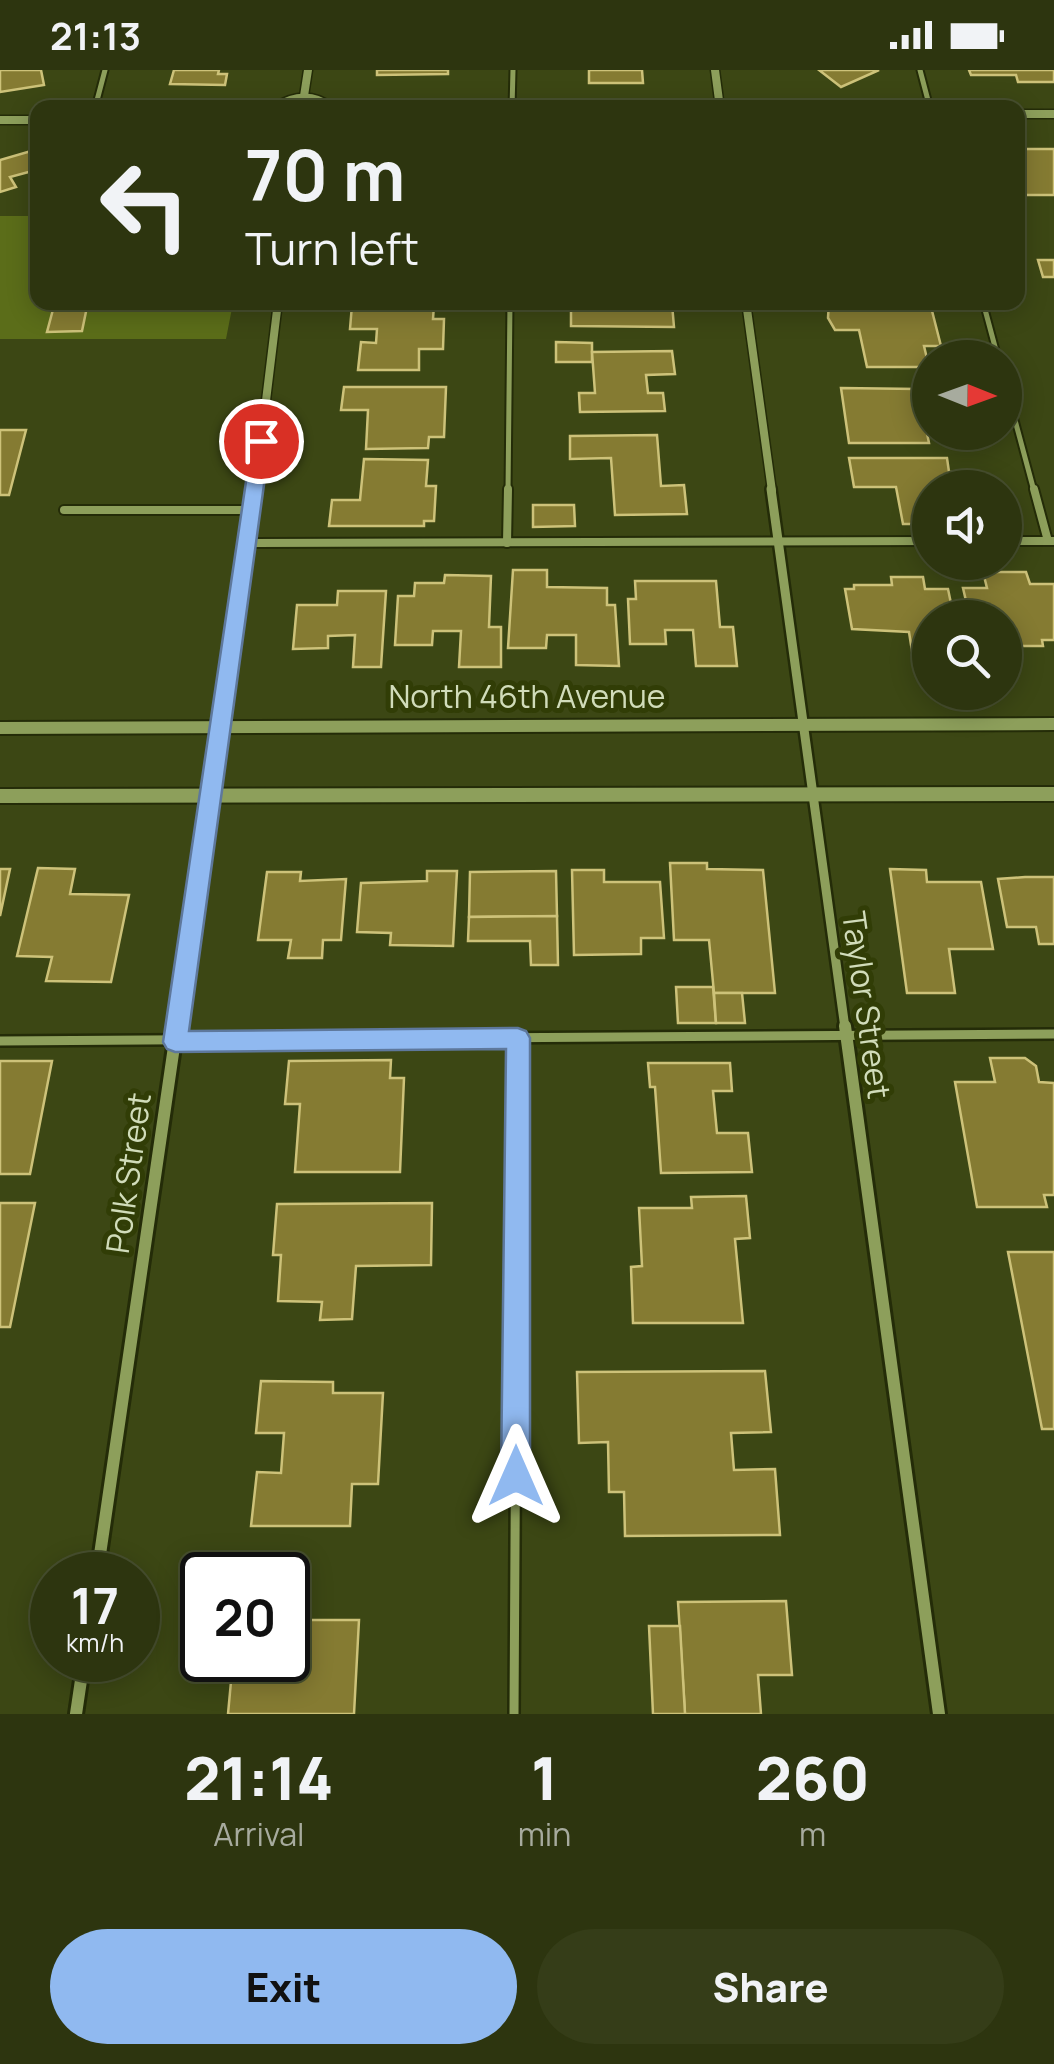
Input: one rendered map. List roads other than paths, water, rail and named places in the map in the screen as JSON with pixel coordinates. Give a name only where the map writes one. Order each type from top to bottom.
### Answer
[{"type":"street","points":[[304,96],[308,70]]},
{"type":"street","points":[[715,70],[719,100]]},
{"type":"street","points":[[285,100],[304,96],[323,100]]},
{"type":"street","points":[[1025,114],[1054,114]]},
{"type":"street","points":[[0,120],[30,120]]},
{"type":"street","name":"Polk Street","points":[[99,1552],[248,544],[277,310]]},
{"type":"street","name":"Taylor Street","points":[[747,310],[938,1714]]},
{"type":"street","name":"North 46th Avenue","points":[[0,728],[1054,724]]},
{"type":"street","points":[[0,796],[1054,794]]},
{"type":"street","points":[[76,1714],[81,1682]]},
{"type":"lane","points":[[97,100],[105,70]]},
{"type":"lane","points":[[512,70],[512,100]]},
{"type":"lane","points":[[920,70],[928,100]]},
{"type":"lane","points":[[507,542],[510,310]]},
{"type":"lane","points":[[985,310],[993,340]]},
{"type":"lane","points":[[1022,441],[1051,541],[1022,541]]},
{"type":"lane","points":[[64,510],[252,510]]},
{"type":"lane","points":[[248,544],[912,542]]},
{"type":"lane","points":[[0,1042],[1054,1034]]},
{"type":"lane","points":[[514,1714],[518,1038]]}]
